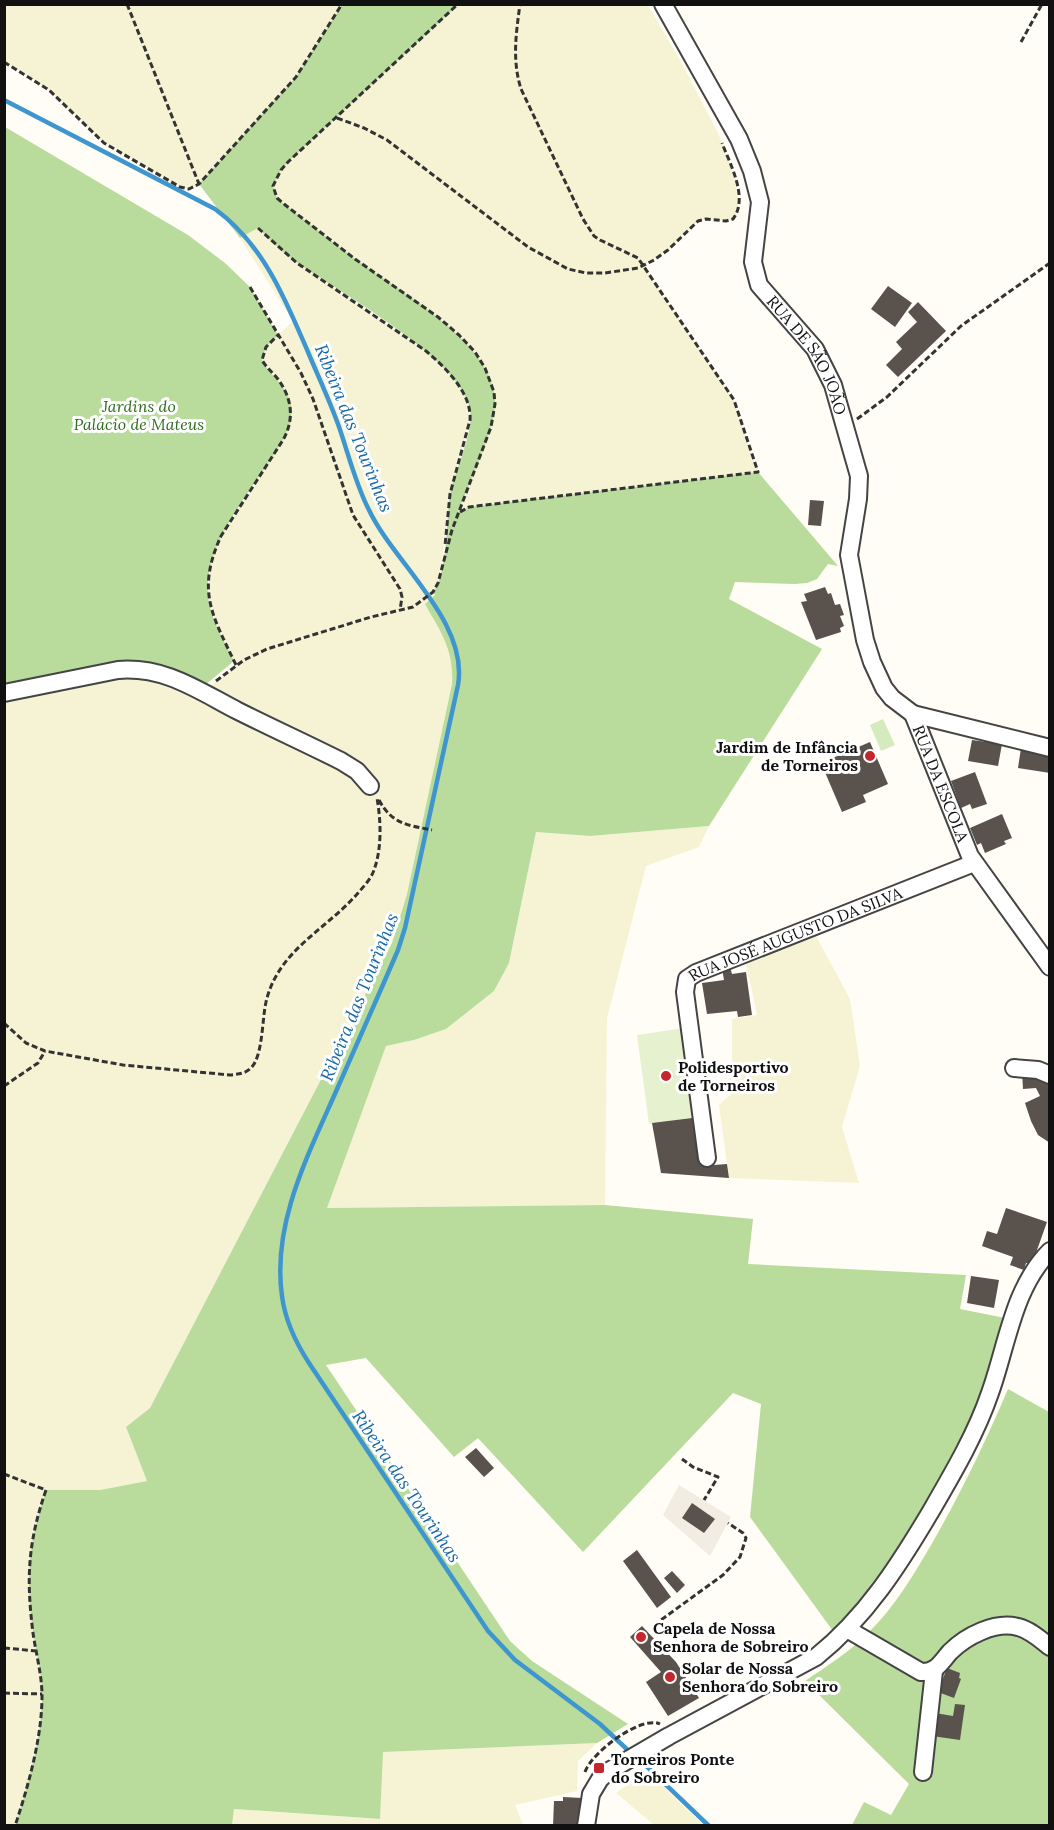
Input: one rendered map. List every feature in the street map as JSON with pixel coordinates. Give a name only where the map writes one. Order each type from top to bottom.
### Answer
[{"type":"street","name":"RUA DE SÃO JOÃO","points":[[663,4],[739,139],[752,171],[760,202],[753,262],[759,285],[815,349],[828,373],[860,476],[849,555],[865,640],[884,688],[913,714]]},
{"type":"street","points":[[4,693],[127,669],[158,674],[204,692],[341,761],[357,771],[374,792]]},
{"type":"street","name":"RUA DA ESCOLA","points":[[913,714],[1050,748]]},
{"type":"street","name":"RUA DA ESCOLA","points":[[913,714],[974,863],[1050,968]]},
{"type":"street","name":"RUA JOSÉ AUGUSTO DA SILVA","points":[[707,1158],[684,988],[687,979],[696,973],[974,863]]},
{"type":"street","points":[[1014,1068],[1038,1070],[1050,1075]]},
{"type":"street","points":[[586,1826],[588,1804],[595,1785],[600,1779],[657,1742],[803,1665],[823,1651],[868,1607],[892,1573],[946,1485],[978,1423],[990,1394],[1019,1301],[1049,1250]]},
{"type":"street","points":[[847,1629],[917,1671],[926,1673],[934,1671],[960,1644],[974,1635],[1001,1626],[1017,1627],[1031,1632],[1050,1647]]},
{"type":"street","points":[[923,1772],[934,1671]]},
{"type":"path","points":[[127,4],[199,184]]},
{"type":"path","points":[[4,62],[49,90],[104,143],[180,187],[189,189],[199,184],[296,77],[342,4]]},
{"type":"path","points":[[204,692],[236,666],[267,649],[413,607],[437,586],[458,513],[491,427],[495,404],[494,392],[485,368],[475,352],[438,317],[284,204],[274,192],[275,179],[280,170],[458,4]]},
{"type":"path","points":[[458,513],[469,507],[758,472],[734,400],[638,258],[600,240],[588,228],[525,99],[517,77],[515,59],[520,4]]},
{"type":"path","points":[[1021,42],[1042,4]]},
{"type":"path","points":[[337,118],[387,140],[508,233],[549,260],[568,269],[586,273],[624,271],[642,266],[668,250],[698,221],[733,219],[739,204],[738,192],[718,133]]},
{"type":"path","points":[[258,228],[297,263],[421,346],[435,358],[465,396],[470,407],[470,420],[450,494],[443,560]]},
{"type":"path","points":[[845,426],[887,398],[961,326],[1050,263]]},
{"type":"path","points":[[250,287],[301,373],[317,408],[353,515],[400,589],[402,597],[400,610]]},
{"type":"path","points":[[236,666],[212,612],[208,597],[208,580],[211,562],[221,536],[284,440],[289,428],[291,415],[289,399],[278,379],[262,360],[266,347],[278,335]]},
{"type":"path","points":[[374,792],[393,819],[432,830]]},
{"type":"path","points":[[4,1023],[26,1043],[45,1051],[123,1065],[212,1074],[243,1074],[251,1068],[257,1057],[267,997],[283,965],[309,937],[354,898],[374,872],[380,831],[374,792]]},
{"type":"path","points":[[4,1086],[34,1067],[45,1051]]},
{"type":"path","points":[[682,1459],[693,1467],[718,1477],[704,1500]]},
{"type":"path","points":[[4,1474],[46,1490],[34,1528],[28,1567],[31,1611],[42,1694],[40,1716],[31,1770],[15,1826]]},
{"type":"path","points":[[654,1625],[723,1575],[740,1557],[746,1538],[743,1533],[728,1523]]},
{"type":"path","points":[[4,1648],[37,1651]]},
{"type":"path","points":[[4,1693],[42,1694]]},
{"type":"path","points":[[606,1746],[641,1725]]},
{"type":"shaded area","points":[[5,5],[342,5],[303,67],[288,86],[199,184],[189,189],[180,187],[104,143],[49,90],[5,62]]},
{"type":"shaded area","points":[[458,5],[648,5],[718,133],[733,172],[739,204],[733,219],[698,221],[668,250],[643,266],[734,400],[758,472],[469,507],[458,513],[491,427],[495,404],[494,392],[485,368],[475,352],[438,317],[355,259],[284,204],[277,198],[273,186],[281,170],[289,161]]},
{"type":"shaded area","points":[[258,228],[297,263],[426,351],[457,384],[468,402],[470,420],[450,494],[440,576],[433,592],[435,595],[425,604],[449,648],[452,660],[452,684],[407,894],[392,943],[150,1408],[126,1427],[147,1481],[100,1490],[46,1490],[36,1521],[29,1567],[32,1620],[41,1684],[40,1716],[29,1777],[18,1816],[15,1825],[5,1826],[5,693],[109,671],[204,691],[236,666],[209,605],[211,562],[221,536],[283,440],[291,407],[283,386],[262,360],[266,347],[293,321],[240,238]]},
{"type":"shaded area","points":[[709,826],[699,847],[646,866],[607,1018],[605,1205],[326,1208],[386,1046],[414,1040],[446,1029],[494,991],[509,963],[536,832],[590,836]]},
{"type":"shaded area","points":[[815,934],[850,999],[860,1066],[842,1127],[859,1183],[729,1178],[719,1105],[732,1093],[732,1019],[757,1015],[745,958]]},
{"type":"shaded area","points":[[679,1485],[731,1517],[710,1556],[663,1515]],"holes":[[[683,1518],[714,1520],[704,1533]]]},
{"type":"shaded area","points":[[597,1743],[578,1761],[577,1791],[515,1805],[523,1825],[232,1826],[234,1809],[379,1819],[382,1752]]},
{"type":"shaded area","points":[[649,1773],[703,1825],[654,1825],[616,1793]]},
{"type":"green space","points":[[342,5],[458,5],[289,161],[281,170],[273,186],[277,198],[284,204],[443,322],[481,361],[492,382],[494,416],[486,443],[458,512],[469,507],[758,472],[838,566],[828,564],[817,579],[807,583],[735,582],[729,599],[822,649],[709,826],[590,836],[536,832],[509,963],[494,991],[446,1029],[414,1040],[386,1046],[327,1208],[605,1205],[753,1219],[748,1264],[966,1275],[960,1309],[1005,1318],[981,1399],[954,1455],[878,1580],[857,1608],[833,1631],[750,1517],[761,1404],[733,1393],[583,1552],[478,1438],[454,1457],[366,1358],[326,1365],[510,1641],[532,1661],[628,1724],[597,1743],[383,1752],[380,1819],[234,1809],[232,1825],[15,1826],[33,1762],[41,1712],[42,1687],[33,1633],[29,1572],[36,1524],[46,1490],[100,1490],[147,1481],[126,1427],[150,1408],[392,943],[407,894],[452,684],[449,651],[425,604],[435,595],[433,592],[441,572],[446,545],[450,494],[469,429],[470,410],[462,391],[446,370],[424,350],[397,329],[293,260],[258,228],[240,238],[199,184],[296,77]]},
{"type":"green space","name":"Jardins do Palácio de Mateus","points":[[5,127],[188,235],[225,263],[250,287],[278,335],[266,347],[262,360],[289,398],[291,419],[280,444],[228,525],[211,564],[208,583],[209,603],[216,625],[234,661],[205,685],[137,661],[5,683]]},
{"type":"green space","points":[[883,719],[895,745],[881,751],[870,725]]},
{"type":"green space","name":"Polidesportivo de Torneiros","points":[[684,1028],[696,1117],[649,1124],[637,1035]]},
{"type":"green space","points":[[1008,1389],[1049,1412],[1049,1825],[852,1825],[864,1802],[891,1815],[909,1784],[805,1681],[863,1638],[888,1611],[903,1590],[952,1507]]},
{"type":"building","points":[[888,286],[912,303],[895,327],[871,309]]},
{"type":"building","points":[[918,302],[946,331],[898,377],[886,365],[902,349],[896,342],[917,322],[908,312]]},
{"type":"building","points":[[810,500],[824,501],[821,526],[808,525]]},
{"type":"building","points":[[825,587],[828,594],[831,593],[835,605],[840,604],[844,615],[840,616],[844,626],[840,628],[841,632],[816,640],[801,602],[807,601],[804,594]]},
{"type":"building","points":[[972,740],[1002,744],[998,766],[968,761]]},
{"type":"building","points":[[870,742],[888,784],[863,795],[866,802],[842,812],[821,763]]},
{"type":"building","points":[[1021,748],[1050,754],[1050,773],[1018,768]]},
{"type":"building","points":[[975,772],[987,804],[972,809],[970,804],[961,808],[951,781]]},
{"type":"building","points":[[1002,814],[1012,838],[1004,841],[1006,844],[985,853],[981,843],[977,845],[970,828]]},
{"type":"building","points":[[730,967],[732,974],[746,972],[752,1015],[738,1017],[737,1011],[707,1014],[702,983],[724,980],[722,968]]},
{"type":"building","points":[[1022,1072],[1050,1080],[1050,1143],[1038,1135],[1031,1121],[1025,1103],[1040,1096],[1036,1088],[1023,1089]]},
{"type":"building","points":[[692,1118],[694,1129],[697,1129],[701,1166],[727,1164],[729,1178],[661,1173],[652,1123]]},
{"type":"building","points":[[1006,1208],[1047,1222],[1032,1264],[1026,1263],[1024,1270],[1010,1265],[1013,1257],[982,1246],[987,1231],[997,1234]]},
{"type":"building","points":[[971,1276],[999,1280],[994,1308],[967,1303]]},
{"type":"building","points":[[476,1448],[494,1468],[484,1477],[465,1457]]},
{"type":"building","points":[[692,1503],[715,1519],[704,1533],[682,1518]]},
{"type":"building","points":[[637,1550],[671,1597],[657,1608],[623,1561]]},
{"type":"building","points":[[672,1571],[685,1585],[677,1593],[664,1578]]},
{"type":"building","name":"Solar de Nossa Senhora do Sobreiro","points":[[642,1626],[676,1662],[699,1698],[668,1716],[646,1682],[661,1672],[630,1637]]},
{"type":"building","points":[[947,1668],[960,1673],[959,1678],[961,1679],[954,1698],[938,1692]]},
{"type":"building","points":[[955,1704],[965,1705],[960,1740],[932,1736],[935,1713],[953,1716]]},
{"type":"building","points":[[563,1797],[582,1798],[581,1826],[553,1826],[554,1801],[563,1801]]},
{"type":"waterway","name":"Ribeira das Tourinhas","points":[[4,100],[215,209],[247,239],[271,273],[291,312],[331,406],[369,510],[380,530],[427,594],[452,639],[458,662],[458,685],[405,928],[398,950],[313,1144],[294,1193],[282,1244],[280,1270],[283,1305],[288,1322],[304,1355],[488,1631],[515,1660],[600,1724],[632,1754]]},
{"type":"waterway","name":"Ribeira das Tourinhas","points":[[639,1759],[709,1826]]},
{"type":"place","name":"Jardim de Infância de Torneiros","points":[[870,756]]},
{"type":"place","name":"Polidesportivo de Torneiros","points":[[666,1076]]},
{"type":"place","name":"Capela de Nossa Senhora de Sobreiro","points":[[641,1637]]},
{"type":"place","name":"Solar de Nossa Senhora do Sobreiro","points":[[670,1677]]},
{"type":"place","name":"Torneiros Ponte do Sobreiro","points":[[599,1768]]}]
